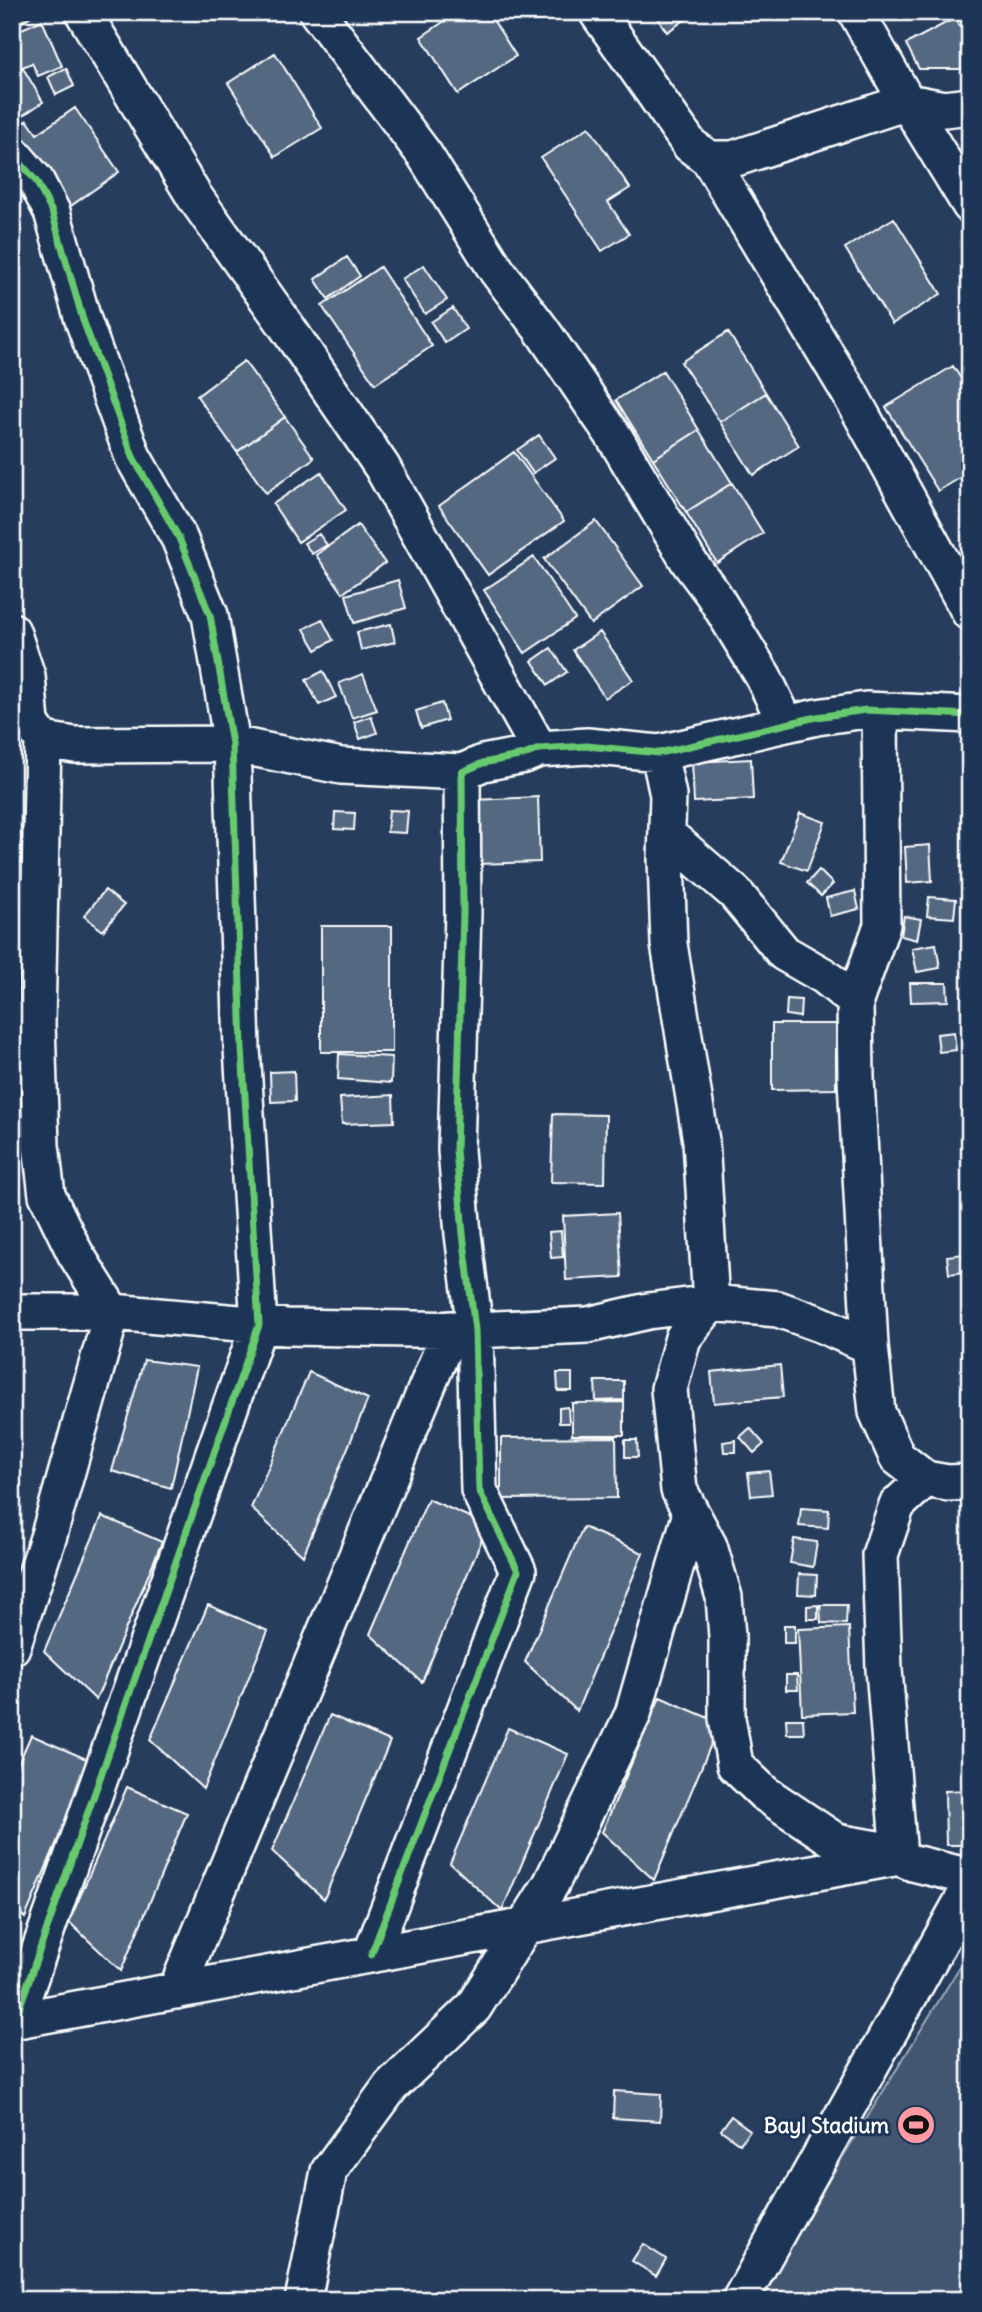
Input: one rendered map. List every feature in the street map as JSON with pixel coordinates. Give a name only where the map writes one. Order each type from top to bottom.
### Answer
[{"type":"street","points":[[83,12],[194,196],[382,467],[539,749]]},
{"type":"street","points":[[317,12],[424,153],[497,271],[541,329],[615,438],[689,562],[713,594],[763,676],[786,724]]},
{"type":"street","points":[[597,12],[690,145],[709,159],[849,392],[970,613]]},
{"type":"street","points":[[856,12],[970,205]]},
{"type":"street","points":[[709,159],[733,159],[907,102],[944,109],[970,106]]},
{"type":"street","points":[[12,153],[37,181],[52,212],[83,320],[133,457],[179,538],[210,615],[222,672],[232,744],[242,1048],[259,1325],[14,2021],[899,1857]]},
{"type":"street","points":[[12,631],[27,676],[31,723],[43,740],[37,1023],[40,1146],[47,1195],[75,1253],[112,1312],[49,1535],[12,1647]]},
{"type":"street","points":[[43,740],[75,745],[232,744],[341,766],[462,772],[539,749],[587,746],[659,753],[786,724],[866,710],[880,713],[970,715]]},
{"type":"street","points":[[880,713],[882,925],[855,1001],[870,1346],[877,1412],[897,1457],[926,1479],[948,1483],[970,1482]]},
{"type":"street","points":[[659,753],[668,795],[666,859],[669,944],[701,1141],[711,1303],[683,1338],[669,1389],[679,1490],[709,1546],[724,1597],[727,1718],[735,1765],[764,1793],[837,1842],[877,1849],[913,1863],[970,1877]]},
{"type":"street","points":[[371,1955],[518,1571],[480,1490],[463,1330],[463,1234],[456,1150],[463,913],[462,772]]},
{"type":"street","points":[[668,835],[735,893],[783,953],[824,976],[855,1001]]},
{"type":"street","points":[[12,1311],[112,1312],[286,1327],[463,1330],[588,1325],[648,1311],[711,1303],[778,1309],[870,1346]]},
{"type":"street","points":[[176,1991],[463,1330]]},
{"type":"street","points":[[899,1857],[884,1669],[880,1555],[897,1505],[926,1479]]},
{"type":"street","points":[[303,2300],[329,2171],[391,2086],[474,2007],[551,1884],[633,1714],[691,1514]]},
{"type":"street","points":[[740,2300],[970,1887]]},
{"type":"shaded area","name":"Bayl Stadium","points":[[970,1950],[970,2300],[755,2300]]},
{"type":"building","points":[[12,12],[35,12],[35,13],[19,24]]},
{"type":"building","points":[[458,12],[488,12],[516,56],[458,94],[421,37]]},
{"type":"building","points":[[653,12],[696,12],[667,32]]},
{"type":"building","points":[[955,18],[970,44],[970,69],[919,69],[906,44]]},
{"type":"building","points":[[42,20],[62,66],[38,76],[32,63],[20,68],[12,52],[12,42],[20,39],[17,31]]},
{"type":"building","points":[[275,53],[322,128],[275,157],[228,83]]},
{"type":"building","points":[[23,68],[43,102],[22,116],[12,101],[12,75]]},
{"type":"building","points":[[66,68],[74,86],[56,95],[48,77]]},
{"type":"building","points":[[75,108],[119,172],[65,210],[12,135],[12,130],[27,120],[37,134]]},
{"type":"building","points":[[589,127],[630,188],[608,202],[629,234],[602,251],[541,158]]},
{"type":"building","points":[[894,218],[941,294],[892,324],[845,248]]},
{"type":"building","points":[[347,257],[360,276],[328,299],[315,279]]},
{"type":"building","points":[[424,265],[447,300],[425,314],[402,279]]},
{"type":"building","points":[[380,267],[432,346],[375,384],[322,306]]},
{"type":"building","points":[[453,308],[466,329],[445,343],[431,322]]},
{"type":"building","points":[[728,332],[766,393],[720,422],[681,362]]},
{"type":"building","points":[[244,361],[285,417],[237,452],[197,396]]},
{"type":"building","points":[[953,366],[970,393],[970,472],[938,491],[886,407]]},
{"type":"building","points":[[663,371],[699,430],[653,459],[616,400]]},
{"type":"building","points":[[766,393],[799,446],[753,475],[720,422]]},
{"type":"building","points":[[285,417],[314,458],[266,493],[237,452]]},
{"type":"building","points":[[699,430],[732,483],[686,512],[653,459]]},
{"type":"building","points":[[539,435],[555,458],[533,473],[517,450]]},
{"type":"building","points":[[514,452],[564,521],[488,575],[439,506]]},
{"type":"building","points":[[321,472],[346,510],[298,542],[273,504]]},
{"type":"building","points":[[732,483],[763,533],[717,563],[686,512]]},
{"type":"building","points":[[596,521],[643,586],[591,624],[544,559]]},
{"type":"building","points":[[358,525],[385,563],[343,593],[316,555]]},
{"type":"building","points":[[319,534],[327,545],[312,554],[304,543]]},
{"type":"building","points":[[534,557],[575,619],[525,653],[484,590]]},
{"type":"building","points":[[398,580],[406,608],[354,623],[346,595]]},
{"type":"building","points":[[322,619],[333,640],[316,650],[304,629]]},
{"type":"building","points":[[391,624],[395,642],[361,650],[357,632]]},
{"type":"building","points":[[600,632],[633,680],[605,698],[573,650]]},
{"type":"building","points":[[551,648],[567,672],[548,685],[532,661]]},
{"type":"building","points":[[323,671],[336,697],[319,705],[306,680]]},
{"type":"building","points":[[363,674],[377,710],[352,718],[339,683]]},
{"type":"building","points":[[442,703],[447,720],[421,728],[416,711]]},
{"type":"building","points":[[371,716],[377,733],[360,739],[354,722]]},
{"type":"building","points":[[751,759],[753,799],[694,802],[692,762]]},
{"type":"building","points":[[538,797],[540,862],[476,864],[473,800]]},
{"type":"building","points":[[389,810],[408,811],[406,833],[387,832]]},
{"type":"building","points":[[335,812],[355,813],[354,830],[334,829]]},
{"type":"building","points":[[800,813],[825,822],[807,871],[781,862]]},
{"type":"building","points":[[930,845],[932,881],[907,883],[905,847]]},
{"type":"building","points":[[819,870],[833,884],[821,896],[807,883]]},
{"type":"building","points":[[105,890],[124,905],[103,931],[84,916]]},
{"type":"building","points":[[855,891],[859,909],[830,916],[826,898]]},
{"type":"building","points":[[929,897],[956,899],[954,918],[927,916]]},
{"type":"building","points":[[904,916],[921,919],[917,940],[901,936]]},
{"type":"building","points":[[321,926],[392,926],[392,1052],[321,1052]]},
{"type":"building","points":[[936,944],[940,968],[917,972],[912,948]]},
{"type":"building","points":[[910,983],[947,983],[948,1001],[911,1002]]},
{"type":"building","points":[[787,999],[801,1000],[800,1017],[786,1015]]},
{"type":"building","points":[[772,1024],[836,1024],[836,1089],[772,1090]]},
{"type":"building","points":[[954,1032],[956,1050],[939,1052],[937,1034]]},
{"type":"building","points":[[339,1054],[392,1057],[391,1083],[338,1079]]},
{"type":"building","points":[[294,1071],[295,1101],[271,1102],[270,1072]]},
{"type":"building","points":[[393,1095],[394,1122],[342,1124],[340,1098]]},
{"type":"building","points":[[553,1114],[606,1115],[605,1183],[551,1182]]},
{"type":"building","points":[[618,1213],[622,1277],[566,1280],[563,1216]]},
{"type":"building","points":[[561,1231],[563,1257],[551,1258],[549,1232]]},
{"type":"building","points":[[963,1254],[965,1272],[949,1274],[947,1256]]},
{"type":"building","points":[[144,1360],[197,1367],[171,1488],[112,1471]]},
{"type":"building","points":[[780,1365],[783,1397],[714,1403],[711,1372]]},
{"type":"building","points":[[309,1372],[368,1399],[303,1556],[251,1508]]},
{"type":"building","points":[[557,1373],[572,1373],[572,1391],[558,1391]]},
{"type":"building","points":[[595,1381],[624,1381],[624,1400],[596,1401]]},
{"type":"building","points":[[624,1402],[624,1435],[572,1435],[572,1403]]},
{"type":"building","points":[[568,1407],[569,1423],[559,1423],[559,1408]]},
{"type":"building","points":[[750,1428],[764,1444],[754,1453],[740,1437]]},
{"type":"building","points":[[616,1437],[617,1498],[501,1499],[501,1438]]},
{"type":"building","points":[[625,1440],[637,1440],[638,1457],[625,1457]]},
{"type":"building","points":[[736,1440],[736,1452],[724,1452],[723,1442]]},
{"type":"building","points":[[769,1471],[772,1494],[751,1496],[748,1473]]},
{"type":"building","points":[[428,1499],[488,1525],[422,1682],[370,1634]]},
{"type":"building","points":[[801,1508],[829,1510],[828,1528],[799,1526]]},
{"type":"building","points":[[102,1516],[162,1542],[96,1700],[44,1651]]},
{"type":"building","points":[[583,1527],[643,1553],[577,1711],[525,1662]]},
{"type":"building","points":[[794,1539],[817,1542],[813,1567],[790,1563]]},
{"type":"building","points":[[799,1574],[817,1575],[816,1595],[798,1594]]},
{"type":"building","points":[[208,1605],[268,1631],[203,1789],[150,1740]]},
{"type":"building","points":[[818,1605],[818,1619],[807,1619],[807,1606]]},
{"type":"building","points":[[820,1605],[847,1605],[846,1624],[821,1623]]},
{"type":"building","points":[[784,1625],[795,1625],[795,1643],[784,1643]]},
{"type":"building","points":[[849,1627],[853,1712],[802,1714],[798,1629]]},
{"type":"building","points":[[786,1675],[797,1675],[798,1690],[786,1690]]},
{"type":"building","points":[[660,1697],[720,1723],[654,1880],[602,1832]]},
{"type":"building","points":[[330,1715],[390,1741],[324,1899],[272,1851]]},
{"type":"building","points":[[786,1719],[803,1719],[804,1734],[787,1734]]},
{"type":"building","points":[[508,1728],[568,1754],[502,1911],[450,1863]]},
{"type":"building","points":[[31,1735],[91,1761],[25,1918],[12,1906],[12,1778]]},
{"type":"building","points":[[127,1787],[187,1813],[121,1971],[69,1922]]},
{"type":"building","points":[[970,1790],[970,1845],[946,1845],[945,1791]]},
{"type":"building","points":[[614,2091],[661,2094],[660,2121],[613,2118]]},
{"type":"building","points":[[731,2116],[750,2130],[740,2144],[721,2130]]},
{"type":"building","points":[[643,2244],[666,2259],[656,2276],[632,2261]]},
{"type":"cycle path","points":[[12,153],[36,181],[52,212],[83,320],[133,457],[179,538],[210,615],[232,744],[242,1048],[259,1325],[15,2020]]},
{"type":"cycle path","points":[[371,1955],[518,1571],[479,1490],[475,1330],[456,1150],[463,913],[462,772],[483,763],[524,755],[539,749],[587,746],[659,753],[817,717],[866,710],[970,715]]},
{"type":"place","name":"Bayl Stadium","points":[[916,2125]]}]
